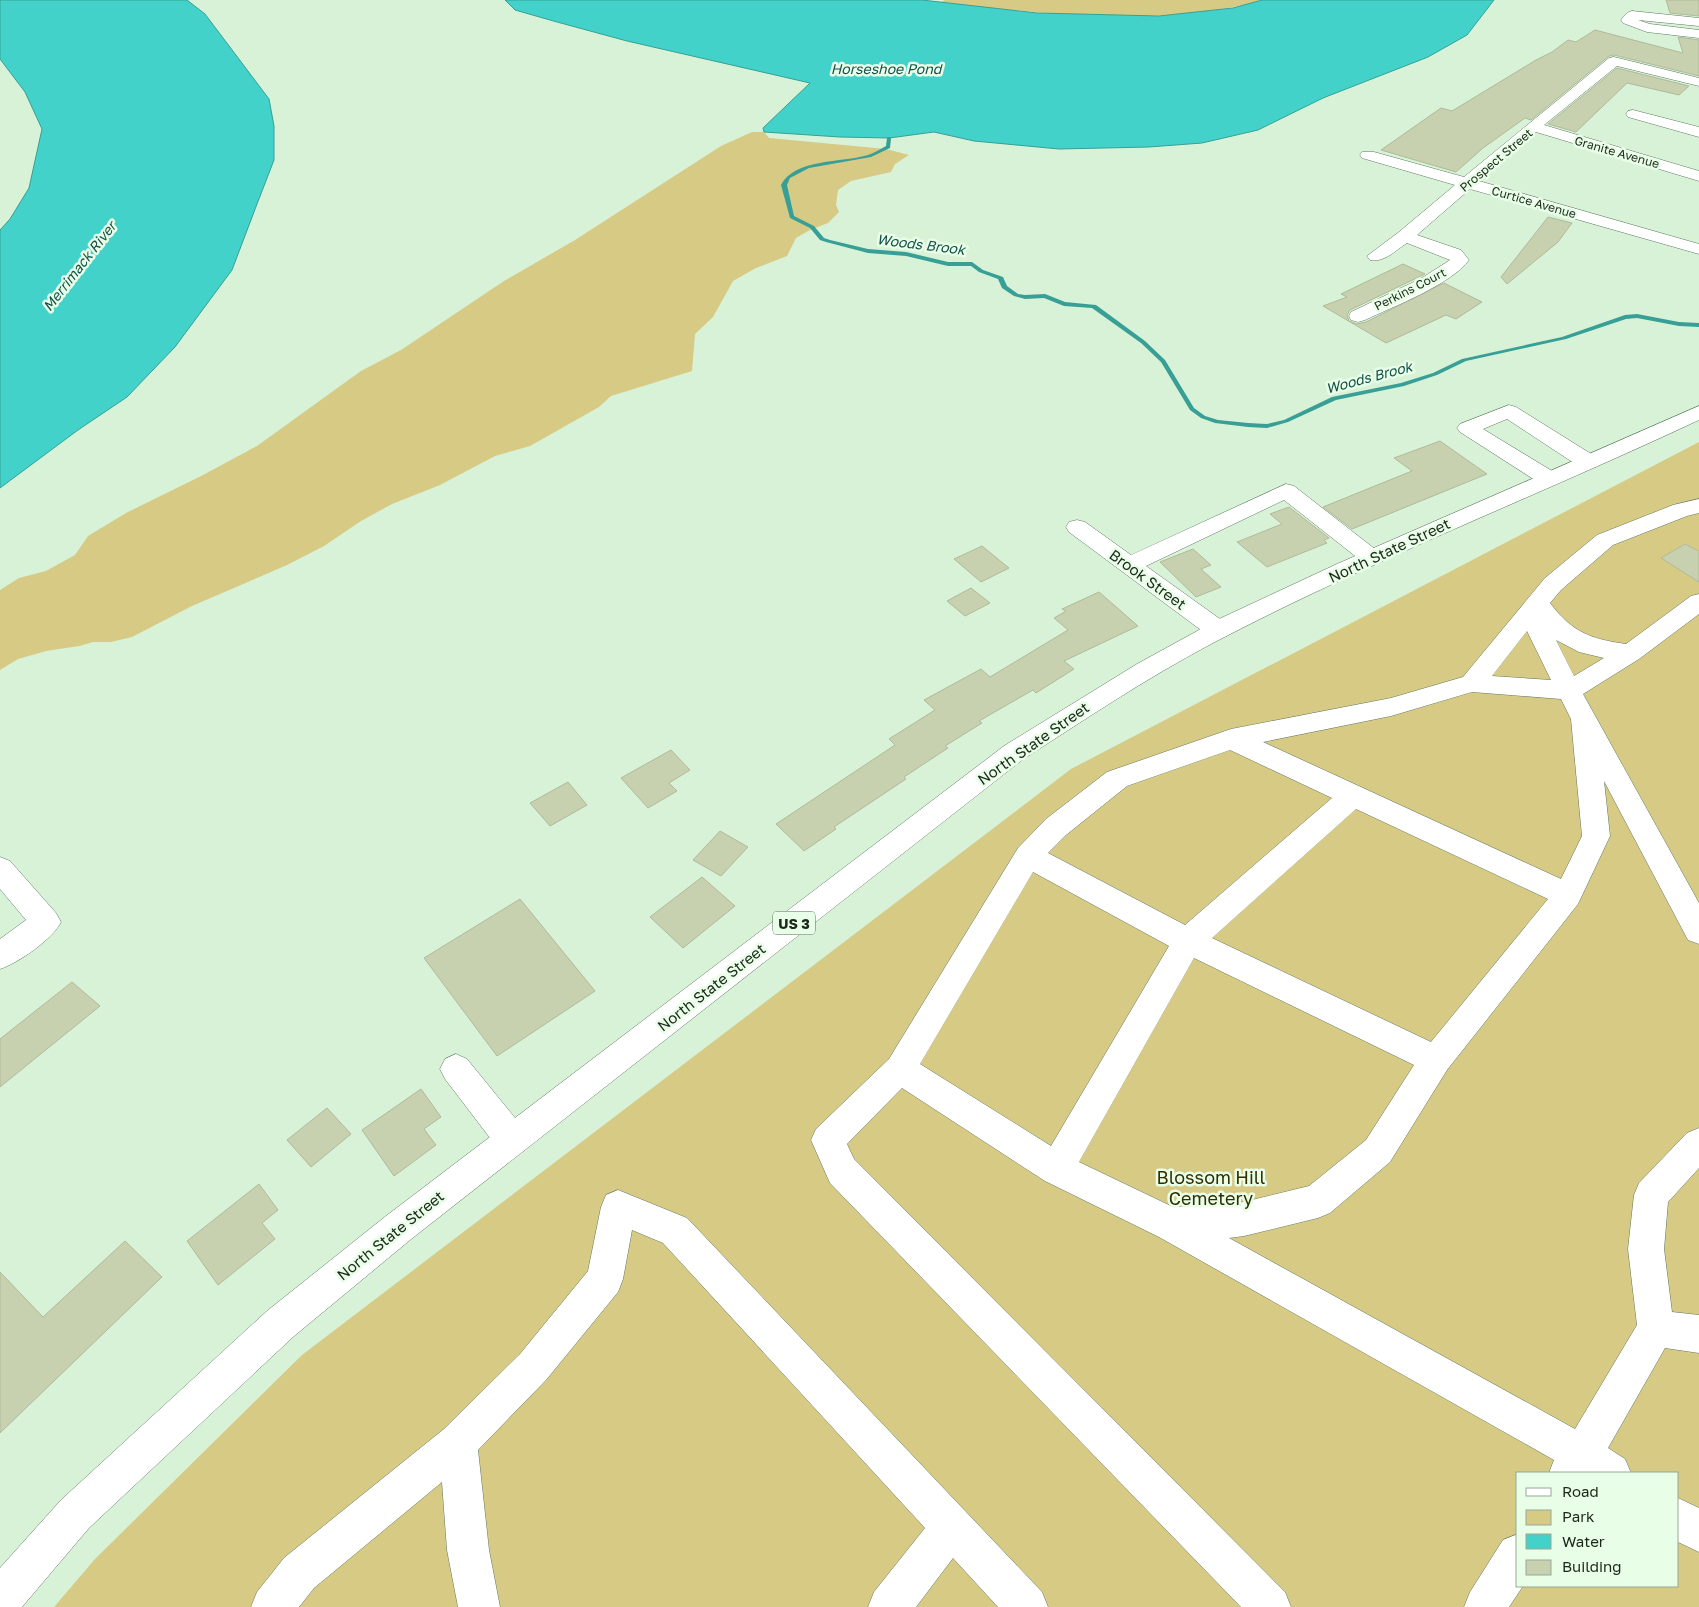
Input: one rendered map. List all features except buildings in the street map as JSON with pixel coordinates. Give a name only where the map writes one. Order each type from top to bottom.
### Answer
[{"type":"street","points":[[1645,0],[1628,20],[1638,26],[1699,34]]},
{"type":"street","points":[[1632,15],[1699,22]]},
{"type":"street","name":"Prospect Street","points":[[1376,256],[1405,236],[1578,89],[1614,61],[1699,82]]},
{"type":"street","points":[[1633,114],[1699,132]]},
{"type":"street","name":"Granite Avenue","points":[[1534,128],[1699,176]]},
{"type":"street","name":"Curtice Avenue","points":[[1368,155],[1699,249]]},
{"type":"street","name":"Perkins Court","points":[[1358,316],[1442,274],[1460,260],[1455,254],[1405,236]]},
{"type":"street","points":[[1549,479],[1467,428],[1509,411],[1588,462]]},
{"type":"street","name":"North State Street","points":[[0,1600],[75,1514],[280,1324],[398,1228],[1013,753],[1122,683],[1218,630],[1372,558],[1699,412]]},
{"type":"street","points":[[1129,565],[1286,491],[1372,558]]},
{"type":"street","points":[[1472,683],[1553,584],[1605,540],[1693,510]]},
{"type":"street","name":"Brook Street","points":[[1078,527],[1218,630]]},
{"type":"street","points":[[1270,1607],[842,1171],[828,1140],[900,1068],[1028,856],[1056,827],[1117,780],[1231,739],[1391,707],[1472,683],[1569,691],[1630,652],[1699,602]]},
{"type":"street","points":[[1534,607],[1552,625],[1577,643],[1601,649],[1630,652]]},
{"type":"street","points":[[1534,607],[1569,691],[1699,931]]},
{"type":"street","points":[[1171,1225],[1244,1219],[1318,1201],[1378,1151],[1436,1060],[1568,895],[1596,836],[1584,719]]},
{"type":"street","points":[[1231,739],[1568,895]]},
{"type":"street","points":[[1056,1168],[1188,940],[1353,795]]},
{"type":"street","points":[[1028,856],[1188,940],[1436,1060]]},
{"type":"street","points":[[0,869],[46,922],[0,956]]},
{"type":"street","points":[[900,1068],[1056,1168],[1171,1225],[1587,1467],[1656,1328],[1646,1250],[1650,1195],[1699,1144]]},
{"type":"street","points":[[456,1069],[512,1140]]},
{"type":"street","points":[[272,1607],[299,1573],[458,1443],[533,1367],[606,1279],[618,1207],[675,1230],[1027,1607]]},
{"type":"street","points":[[1656,1328],[1699,1334]]},
{"type":"street","points":[[458,1443],[468,1550],[479,1607]]},
{"type":"street","points":[[1679,1519],[1699,1532]]},
{"type":"street","points":[[890,1607],[952,1527]]},
{"type":"street","points":[[1485,1607],[1516,1558]]},
{"type":"green space","points":[[945,0],[1262,0],[1224,9],[1184,14],[1102,16],[1020,11],[941,2]]},
{"type":"green space","points":[[752,132],[764,132],[769,138],[886,149],[909,155],[895,164],[891,172],[851,181],[838,190],[836,205],[839,212],[828,223],[796,238],[787,256],[756,268],[733,281],[713,317],[695,334],[692,371],[611,396],[599,407],[530,446],[495,456],[440,485],[392,504],[361,521],[324,546],[287,565],[192,606],[132,637],[111,642],[93,642],[46,651],[18,659],[0,670],[0,590],[19,578],[46,571],[75,555],[88,536],[126,513],[257,446],[361,371],[401,350],[504,281],[575,240],[721,146]]},
{"type":"green space","name":"Blossom Hill Cemetery","points":[[1699,442],[1699,1607],[54,1607],[95,1559],[302,1355],[1071,769]]},
{"type":"water","name":"Merrimack River","points":[[0,0],[187,0],[205,14],[269,99],[274,126],[274,160],[232,270],[175,347],[127,397],[78,430],[0,488],[0,230],[10,219],[29,188],[42,129],[25,92],[0,59]]},
{"type":"water","name":"Horseshoe Pond","points":[[505,0],[922,0],[1037,13],[1159,16],[1233,8],[1262,0],[1494,0],[1467,35],[1428,57],[1323,98],[1258,130],[1202,143],[1149,147],[1059,149],[974,141],[934,132],[889,138],[764,132],[763,128],[810,83],[627,41],[557,22],[515,10]]},
{"type":"waterway","name":"Woods Brook","points":[[889,138],[888,147],[869,156],[808,167],[788,177],[784,185],[792,217],[812,227],[822,239],[828,241],[868,251],[906,254],[948,264],[972,264],[981,271],[1001,278],[1004,287],[1016,295],[1025,297],[1045,296],[1064,304],[1094,306],[1143,342],[1163,361],[1192,409],[1203,417],[1217,422],[1267,426],[1286,421],[1334,398],[1402,385],[1435,374],[1464,360],[1564,338],[1625,317],[1637,316],[1679,324],[1699,325]]}]
